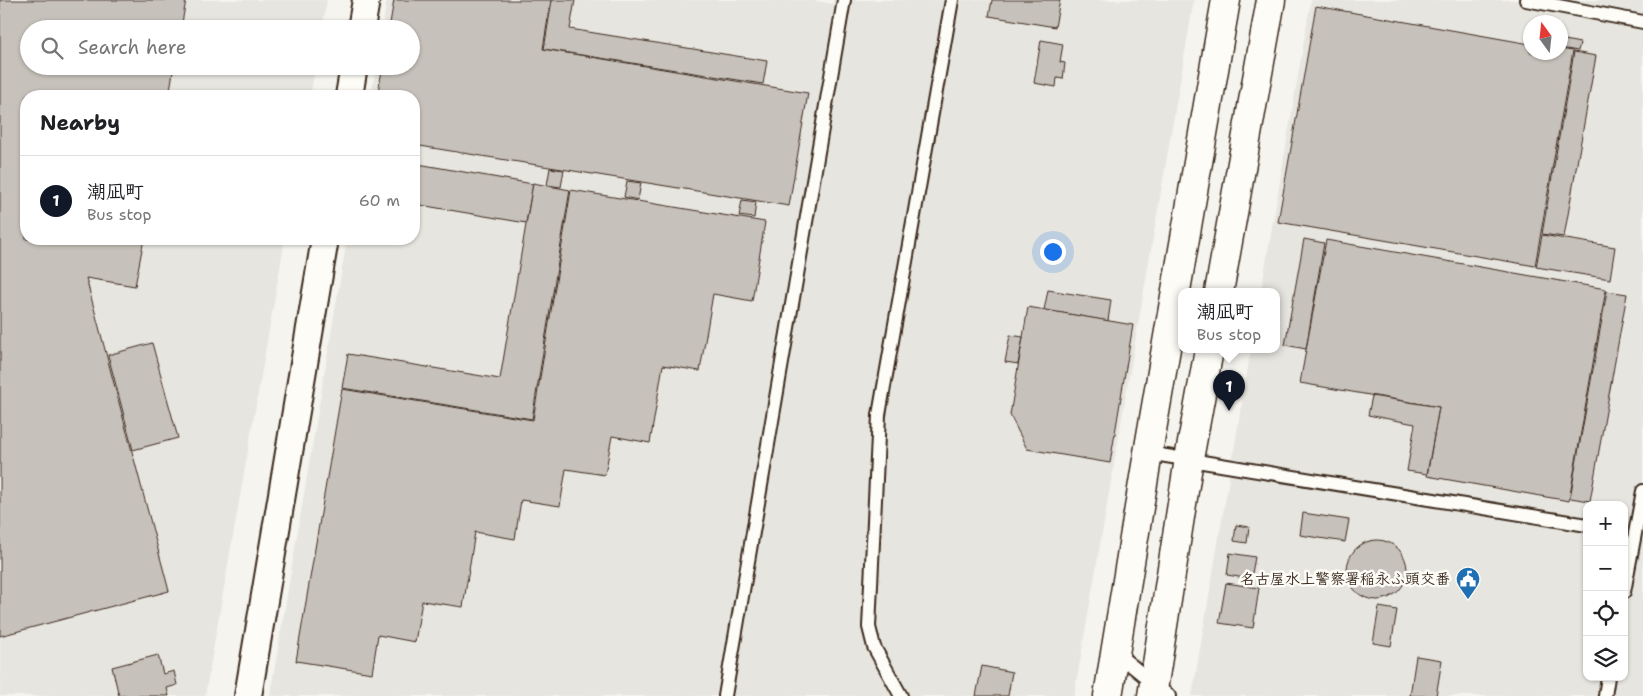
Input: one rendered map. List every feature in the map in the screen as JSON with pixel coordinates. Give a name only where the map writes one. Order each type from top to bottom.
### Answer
[{"type":"street","points":[[363,20],[366,0]]},
{"type":"street","points":[[1108,696],[1226,0]]},
{"type":"street","points":[[1220,288],[1271,0]]},
{"type":"street","points":[[350,90],[352,75]]},
{"type":"street","points":[[248,696],[324,245]]},
{"type":"street","points":[[1159,692],[1189,459],[1208,353]]},
{"type":"lane","points":[[725,696],[844,0]]},
{"type":"lane","points":[[901,696],[874,647],[869,627],[879,415],[952,0]]},
{"type":"lane","points":[[1526,0],[1643,22]]},
{"type":"lane","points":[[1148,452],[1583,524]]},
{"type":"lane","points":[[1624,591],[1630,532],[1643,491]]},
{"type":"lane","points":[[1115,652],[1159,692]]},
{"type":"lane","points":[[1605,696],[1607,681]]},
{"type":"shaded area","points":[[0,0],[327,0],[324,20],[20,20],[20,75],[314,75],[311,90],[20,90],[20,245],[284,245],[205,696],[0,696]]},
{"type":"shaded area","points":[[387,0],[812,0],[833,4],[833,0],[1194,0],[1074,696],[270,696],[346,245],[420,245],[420,90],[372,90],[374,75],[420,75],[420,20],[384,20]]},
{"type":"shaded area","points":[[1311,0],[1643,0],[1643,696],[1192,696],[1250,353],[1280,353],[1280,288],[1262,288]]},
{"type":"building","points":[[0,0],[186,0],[183,20],[20,20],[20,75],[172,75],[170,90],[20,90],[20,245],[143,245],[135,286],[86,278],[169,591],[0,636]]},
{"type":"building","points":[[394,0],[551,0],[543,49],[808,93],[789,206],[420,146],[420,90],[378,90],[381,75],[420,75],[420,20],[391,20]]},
{"type":"building","points":[[552,0],[575,0],[570,29],[767,61],[763,84],[544,49]]},
{"type":"building","points":[[992,0],[1060,0],[1055,27],[989,16]]},
{"type":"building","points":[[1316,6],[1523,43],[1523,60],[1568,60],[1568,50],[1573,51],[1535,266],[1278,222]]},
{"type":"building","points":[[1041,40],[1063,44],[1060,62],[1065,63],[1063,79],[1057,78],[1056,87],[1034,83]]},
{"type":"building","points":[[1568,41],[1580,43],[1578,51],[1568,49]]},
{"type":"building","points":[[1574,52],[1596,56],[1564,237],[1542,234]]},
{"type":"building","points":[[420,164],[533,184],[526,223],[420,205]]},
{"type":"building","points":[[550,168],[564,170],[561,187],[547,185]]},
{"type":"building","points":[[627,181],[641,183],[638,200],[624,197]]},
{"type":"building","points":[[533,183],[570,190],[532,419],[342,388],[348,354],[500,379]]},
{"type":"building","points":[[571,190],[765,222],[752,301],[713,294],[700,371],[663,365],[650,443],[612,436],[605,475],[566,469],[560,506],[521,500],[515,539],[475,532],[463,607],[422,601],[415,642],[378,635],[372,673],[296,661],[342,389],[533,420]]},
{"type":"building","points":[[742,200],[756,202],[754,218],[739,216]]},
{"type":"building","points":[[1542,235],[1615,247],[1610,279],[1536,267]]},
{"type":"building","points":[[1304,239],[1324,243],[1306,349],[1285,345]]},
{"type":"building","points":[[1326,240],[1606,289],[1569,501],[1427,476],[1439,407],[1300,383]]},
{"type":"building","points":[[1048,290],[1111,300],[1108,321],[1044,310]]},
{"type":"building","points":[[1607,291],[1627,294],[1590,501],[1570,498]]},
{"type":"building","points":[[1028,307],[1133,325],[1110,463],[1027,449],[1010,415]]},
{"type":"building","points":[[1010,335],[1023,337],[1018,364],[1005,362]]},
{"type":"building","points":[[152,343],[178,438],[133,450],[108,355]]},
{"type":"building","points":[[1372,396],[1439,407],[1427,474],[1407,471],[1415,424],[1368,415]]},
{"type":"building","points":[[1303,513],[1349,520],[1345,542],[1300,535]]},
{"type":"building","points":[[1236,525],[1249,527],[1247,543],[1234,541]]},
{"type":"building","points":[[1377,540],[1389,542],[1402,553],[1407,570],[1405,582],[1394,595],[1377,600],[1365,598],[1352,587],[1347,570],[1349,558],[1360,545]]},
{"type":"building","points":[[1230,553],[1255,557],[1251,579],[1227,575]]},
{"type":"building","points":[[1226,583],[1259,588],[1253,628],[1219,623]]},
{"type":"building","points":[[1379,607],[1397,610],[1391,646],[1373,643]]},
{"type":"building","points":[[158,655],[163,674],[174,671],[177,685],[167,688],[169,696],[119,696],[112,667]]},
{"type":"building","points":[[1416,656],[1442,660],[1436,696],[1410,696]]},
{"type":"building","points":[[982,666],[1012,672],[1008,696],[976,696]]},
{"type":"place","name":"潮凪町","points":[[1229,411]]},
{"type":"place","name":"名古屋水上警察署稲永ふ頭交番","points":[[1468,600]]}]
